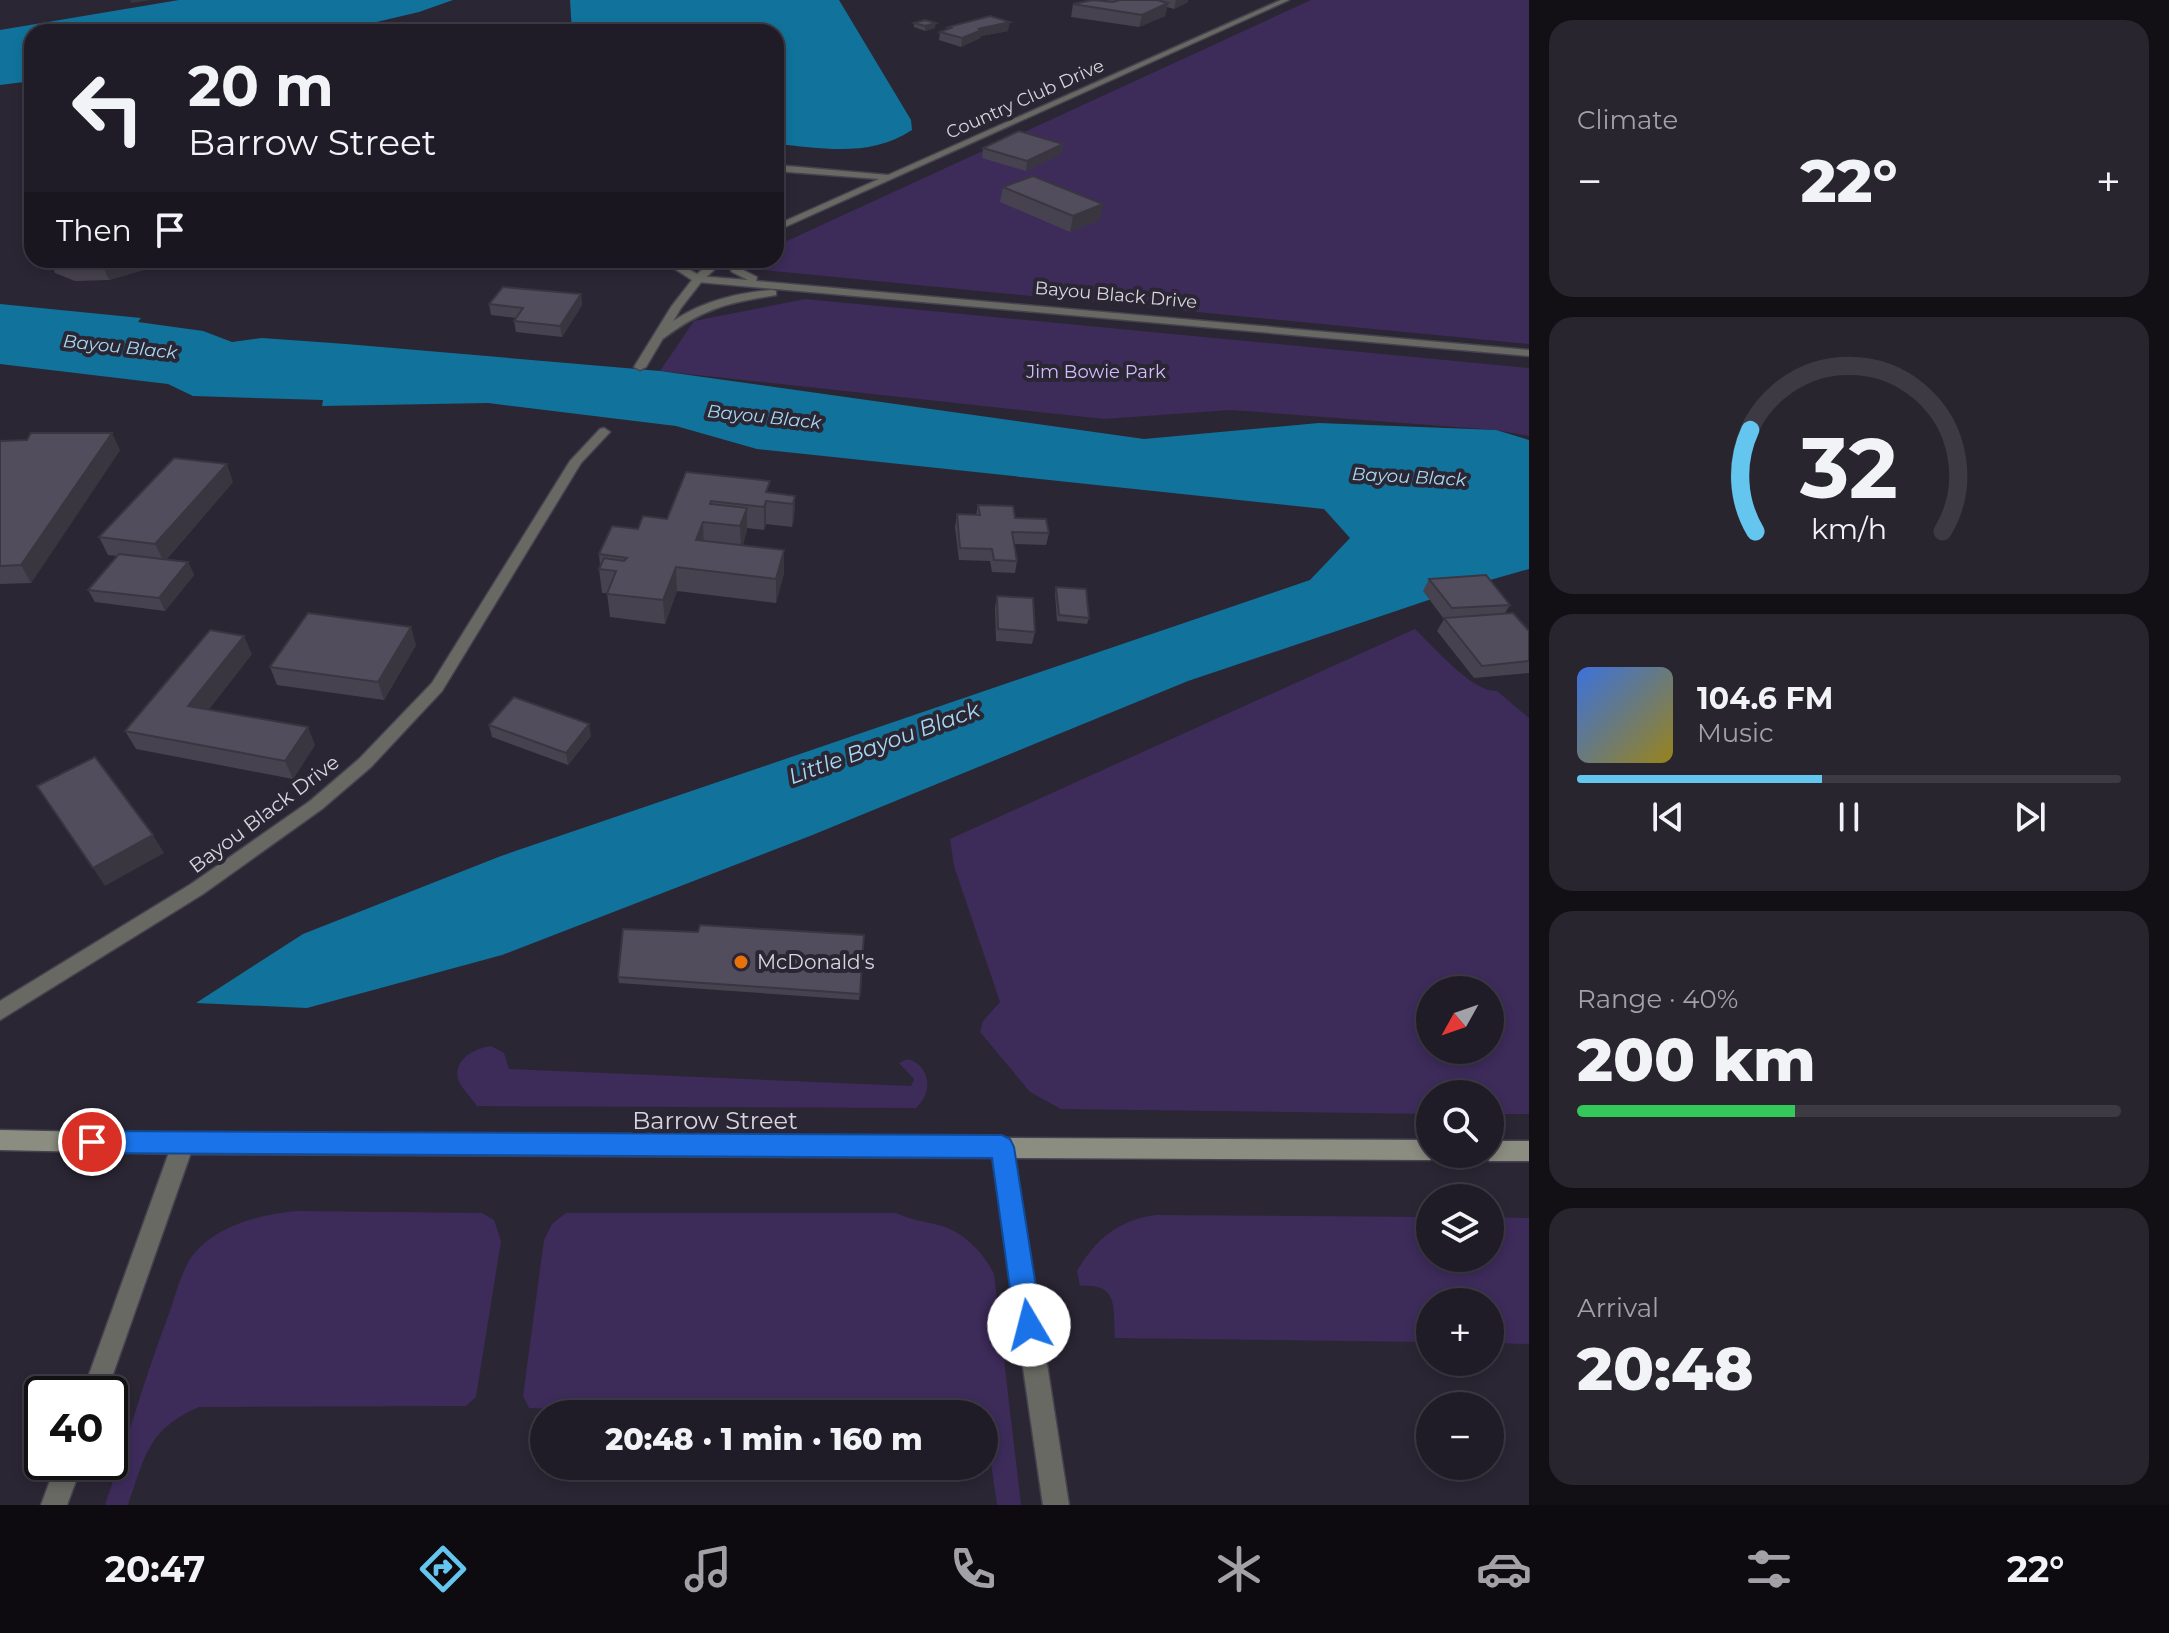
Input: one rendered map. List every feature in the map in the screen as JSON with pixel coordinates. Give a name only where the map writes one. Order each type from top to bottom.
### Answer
[{"type":"main road","name":"Barrow Street","points":[[0,1140],[183,1144],[1416,1150]]},
{"type":"main road","points":[[1504,1151],[1529,1151]]},
{"type":"street","name":"Country Club Drive","points":[[784,224],[1286,0]]},
{"type":"street","points":[[784,169],[888,178]]},
{"type":"street","points":[[679,268],[698,279]]},
{"type":"street","points":[[640,367],[676,307],[711,268]]},
{"type":"street","points":[[734,268],[744,276],[766,284]]},
{"type":"street","name":"Bayou Black Drive","points":[[698,279],[1529,353]]},
{"type":"street","points":[[660,336],[681,319],[722,301],[755,293],[845,290]]},
{"type":"street","name":"Bayou Black Drive","points":[[0,1011],[197,889],[316,805],[365,763],[437,687],[576,461],[604,432]]},
{"type":"street","points":[[100,1376],[183,1144]]},
{"type":"street","points":[[1002,1147],[1056,1505]]},
{"type":"street","points":[[54,1505],[63,1480]]},
{"type":"green space","points":[[1311,0],[1529,0],[1529,344],[763,270],[784,268],[784,242]]},
{"type":"green space","name":"Jim Bowie Park","points":[[805,299],[1529,368],[1529,436],[1496,430],[1231,410],[1104,419],[660,371],[694,321]]},
{"type":"green space","points":[[1415,629],[1465,677],[1487,690],[1497,691],[1529,718],[1529,1114],[1504,1114],[1504,1080],[1416,1080],[1416,1114],[1061,1109],[1030,1092],[980,1032],[983,1021],[1000,1002],[954,866],[950,839]]},
{"type":"green space","points":[[491,1046],[504,1053],[509,1069],[911,1086],[914,1079],[899,1063],[908,1059],[916,1062],[925,1074],[927,1088],[916,1108],[477,1106],[459,1082],[457,1072],[467,1056]]},
{"type":"green space","points":[[297,1211],[482,1213],[494,1220],[501,1241],[476,1397],[466,1406],[199,1407],[168,1425],[158,1435],[145,1458],[128,1505],[105,1505],[113,1480],[128,1480],[128,1435],[179,1282],[189,1261],[198,1249],[223,1231],[267,1215]]},
{"type":"green space","points":[[566,1213],[896,1213],[956,1232],[978,1250],[994,1274],[1021,1505],[997,1505],[993,1480],[998,1480],[998,1400],[530,1400],[529,1408],[523,1396],[544,1240],[552,1224]]},
{"type":"green space","points":[[1156,1215],[1416,1217],[1416,1272],[1504,1272],[1504,1217],[1529,1218],[1529,1344],[1504,1343],[1504,1288],[1416,1288],[1416,1342],[1115,1338],[1113,1307],[1108,1293],[1102,1288],[1080,1286],[1077,1271],[1092,1249],[1109,1233]]},
{"type":"water","points":[[179,0],[453,0],[368,24],[36,24]]},
{"type":"water","points":[[570,0],[839,0],[911,120],[912,130],[880,145],[863,148],[784,145],[784,24],[572,24]]},
{"type":"water","points":[[24,26],[24,82],[0,85],[0,30]]},
{"type":"water","points":[[0,304],[141,318],[138,322],[203,331],[232,342],[262,338],[660,371],[1144,439],[1319,423],[1496,430],[1529,440],[1529,569],[1188,681],[810,836],[502,955],[307,1008],[196,1003],[303,934],[501,856],[1310,580],[1350,538],[1324,509],[757,449],[676,426],[488,403],[322,406],[323,400],[193,396],[168,384],[0,364]]},
{"type":"building","points":[[1093,0],[1157,0],[1168,3],[1142,15],[1073,4]]},
{"type":"building","points":[[990,16],[1010,22],[978,29],[982,30],[962,38],[940,32],[951,28],[948,27]]},
{"type":"building","points":[[925,20],[936,23],[925,26],[914,23]]},
{"type":"building","points":[[1019,131],[1063,144],[1027,161],[983,148]]},
{"type":"building","points":[[1033,176],[1103,204],[1073,216],[1003,187]]},
{"type":"building","points":[[503,287],[581,294],[560,326],[514,321],[523,308],[489,304]]},
{"type":"building","points":[[31,433],[112,433],[21,565],[0,566],[0,441],[27,440]]},
{"type":"building","points":[[174,458],[227,464],[155,544],[99,537]]},
{"type":"building","points":[[686,472],[770,481],[766,492],[795,496],[793,504],[766,501],[764,507],[711,501],[710,504],[747,508],[740,526],[703,522],[696,540],[784,550],[776,579],[676,567],[663,600],[607,594],[616,571],[599,569],[604,558],[624,561],[627,558],[599,554],[612,526],[638,529],[643,516],[667,519]]},
{"type":"building","points":[[978,505],[1013,506],[1015,518],[1046,519],[1049,533],[1012,532],[1017,561],[994,560],[992,549],[960,548],[957,514],[980,515]]},
{"type":"building","points":[[119,554],[188,562],[159,598],[88,590]]},
{"type":"building","points":[[1486,575],[1510,605],[1452,608],[1429,579]]},
{"type":"building","points":[[1056,587],[1086,589],[1089,618],[1059,615]]},
{"type":"building","points":[[997,596],[1033,598],[1035,632],[998,629]]},
{"type":"building","points":[[308,613],[411,627],[378,682],[270,667]]},
{"type":"building","points":[[1513,613],[1529,631],[1529,661],[1482,666],[1444,618]]},
{"type":"building","points":[[210,630],[244,636],[188,706],[308,727],[285,761],[125,731]]},
{"type":"building","points":[[514,697],[589,724],[566,753],[489,725]]},
{"type":"building","points":[[95,757],[153,835],[93,868],[37,786]]},
{"type":"building","name":"McDonald's","points":[[700,925],[864,935],[860,994],[618,977],[623,929],[698,932]]},
{"type":"place","name":"McDonald's","points":[[741,962]]},
{"type":"route","points":[[92,1142],[1002,1147],[1029,1325]]},
{"type":"water label","name":"Bayou Black","points":[[120,347]]},
{"type":"water label","name":"Bayou Black","points":[[764,417]]},
{"type":"water label","name":"Bayou Black","points":[[1409,477]]},
{"type":"water label","name":"Little Bayou Black","points":[[884,743]]}]
